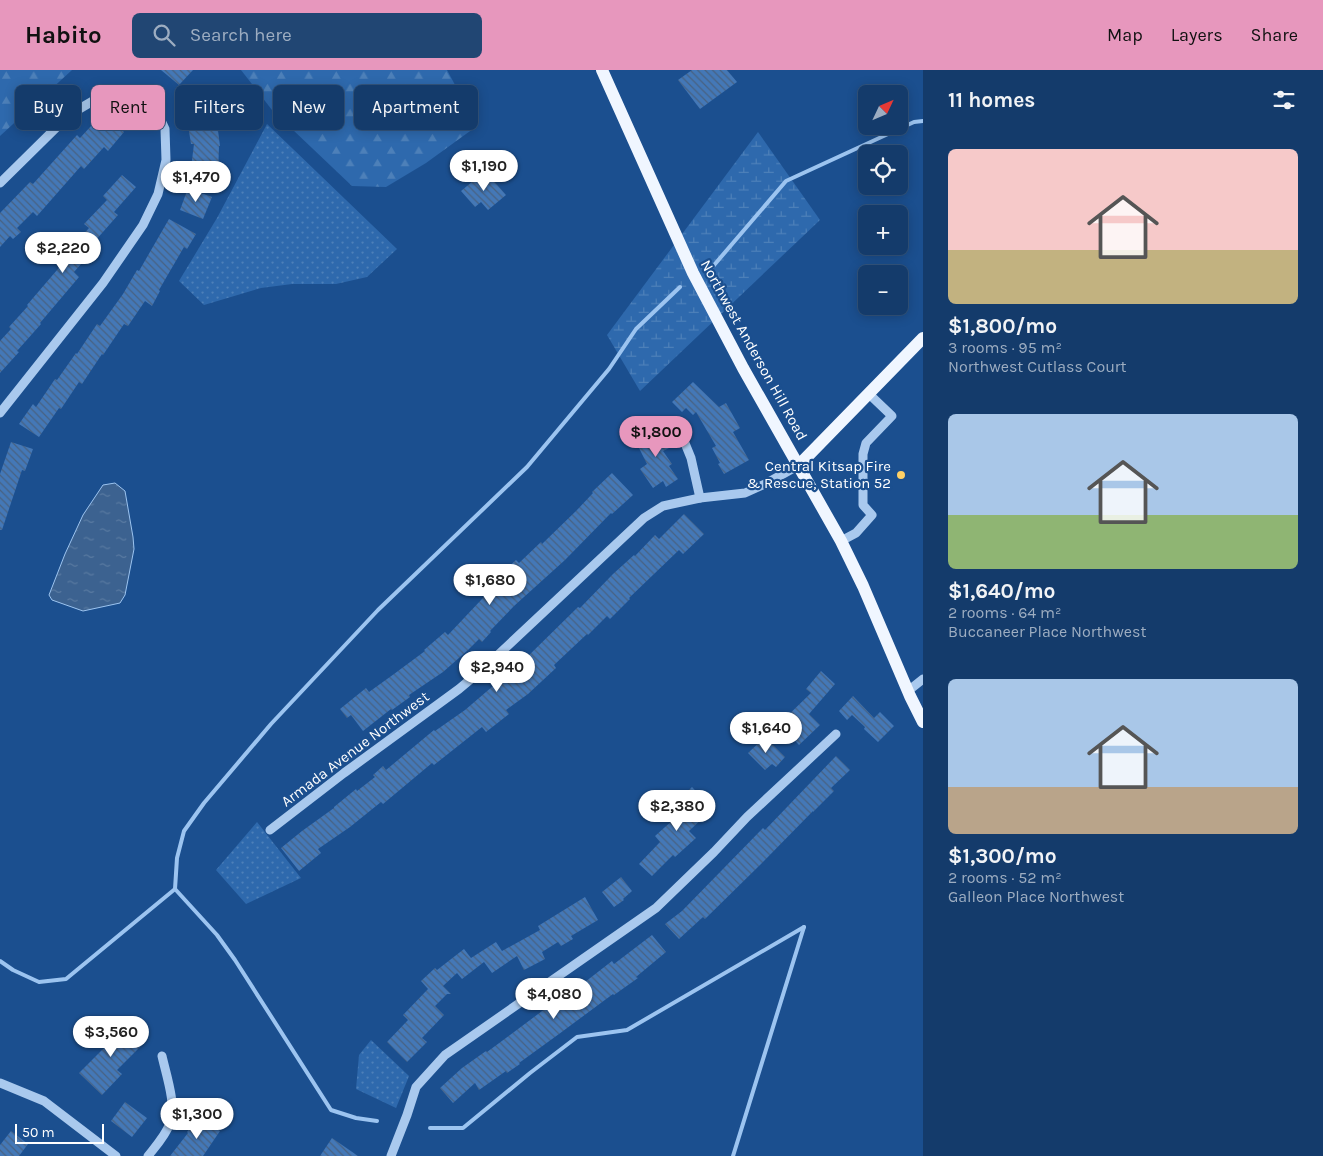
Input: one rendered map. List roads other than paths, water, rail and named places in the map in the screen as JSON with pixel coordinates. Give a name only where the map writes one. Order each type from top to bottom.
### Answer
[{"type":"main road","name":"Northwest Anderson Hill Road","points":[[602,70],[693,273],[841,541],[923,722]]},
{"type":"main road","points":[[799,465],[923,338]]},
{"type":"street","points":[[0,183],[69,115],[103,95],[133,90],[145,95],[156,110],[164,129],[166,160],[158,194],[143,225],[103,284],[0,414]]},
{"type":"street","points":[[841,541],[856,533],[872,515],[863,505],[863,454],[866,443],[892,416],[868,394]]},
{"type":"street","points":[[680,430],[692,458],[700,498]]},
{"type":"street","name":"Armada Avenue Northwest","points":[[270,830],[459,689],[484,668],[644,518],[663,506],[700,498],[745,493],[799,465]]},
{"type":"street","points":[[908,691],[923,679]]},
{"type":"street","points":[[391,1156],[416,1086],[445,1056],[656,908],[747,817],[836,734]]},
{"type":"street","points":[[148,1156],[167,1130],[172,1115],[173,1106],[162,1056]]},
{"type":"street","points":[[0,1082],[44,1101],[116,1156]]},
{"type":"water","points":[[115,483],[125,491],[133,537],[134,549],[125,595],[120,603],[83,611],[52,600],[49,595],[83,515],[103,485]]},
{"type":"waterway","points":[[709,271],[786,181],[914,122],[923,121]]},
{"type":"waterway","points":[[0,961],[13,970],[39,982],[66,979],[175,889],[177,858],[184,831],[204,803],[271,724],[378,610],[527,467],[609,369],[636,329],[680,287]]},
{"type":"waterway","points":[[175,889],[217,935],[235,960],[331,1110],[356,1118],[377,1121]]},
{"type":"waterway","points":[[430,1128],[463,1128],[577,1037],[627,1030],[804,927]]},
{"type":"waterway","points":[[733,1156],[804,927]]},
{"type":"place","name":"Central Kitsap Fire & Rescue, Station 52","points":[[901,475]]}]
